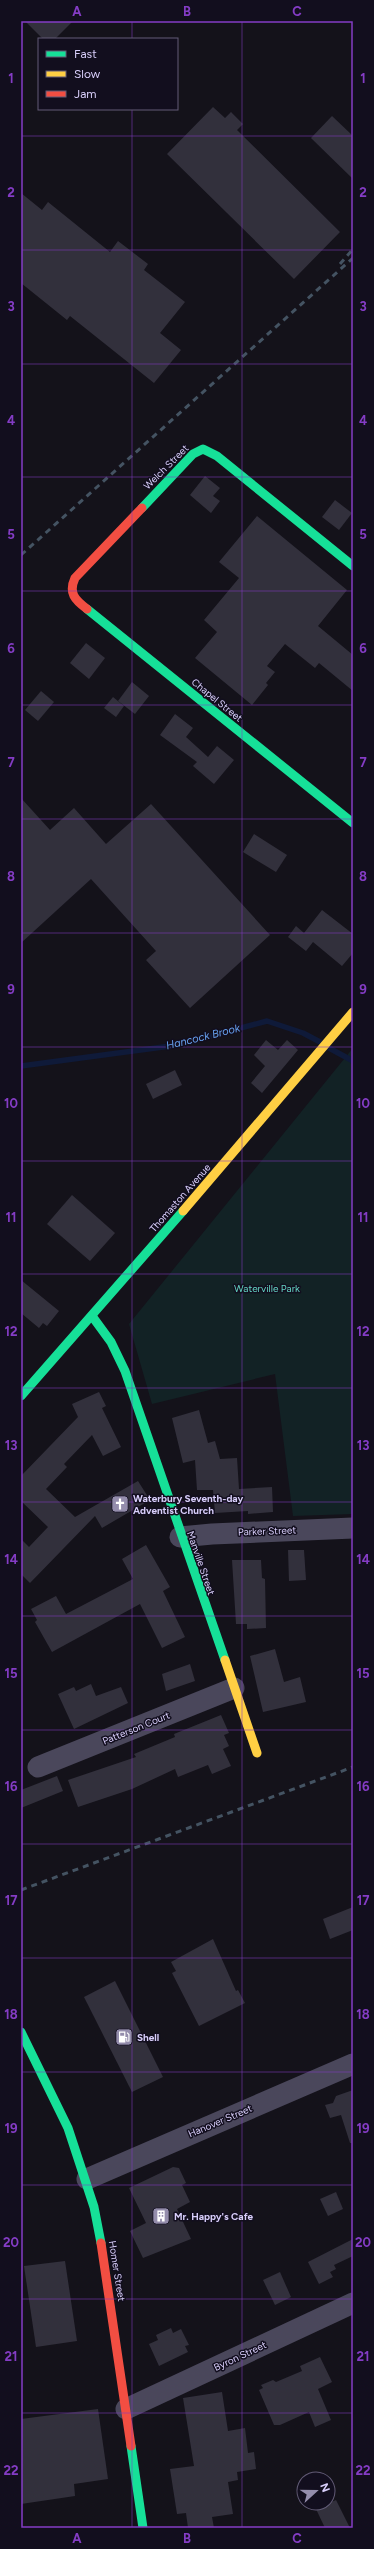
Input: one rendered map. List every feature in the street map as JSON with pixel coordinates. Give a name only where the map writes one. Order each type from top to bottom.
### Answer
[{"type":"street","name":"Welch Street","points":[[71,591],[75,578],[193,454],[203,449],[217,456],[351,560]]},
{"type":"street","name":"Chapel Street","points":[[71,591],[80,604],[353,823]]},
{"type":"street","name":"Thomaston Avenue","points":[[21,1396],[92,1316],[353,1012]]},
{"type":"street","name":"Manville Street","points":[[92,1316],[111,1342],[125,1371],[180,1537],[257,1753]]},
{"type":"street","name":"Parker Street","points":[[180,1537],[212,1534],[353,1528]]},
{"type":"street","name":"Patterson Court","points":[[38,1767],[234,1688]]},
{"type":"street","name":"Homer Street","points":[[21,2032],[68,2128],[87,2179],[101,2240],[143,2528]]},
{"type":"street","name":"Hanover Street","points":[[87,2179],[353,2064]]},
{"type":"street","name":"Byron Street","points":[[126,2409],[353,2303]]},
{"type":"green space","name":"Waterville Park","points":[[353,1048],[353,1514],[293,1516],[275,1374],[152,1404],[129,1324]]},
{"type":"building","points":[[25,21],[73,21],[56,38],[42,38]]},
{"type":"building","points":[[213,107],[225,118],[231,112],[243,124],[237,130],[340,232],[294,279],[167,154]]},
{"type":"building","points":[[332,116],[353,136],[353,179],[311,138]]},
{"type":"building","points":[[21,193],[42,210],[48,202],[110,252],[118,241],[148,264],[144,270],[185,302],[160,333],[181,350],[154,383],[70,316],[67,320],[21,283]]},
{"type":"building","points":[[205,476],[220,488],[213,496],[220,501],[211,513],[190,495]]},
{"type":"building","points":[[335,500],[352,513],[339,530],[322,517]]},
{"type":"building","points":[[257,516],[347,590],[318,626],[353,655],[353,691],[319,663],[315,668],[285,644],[267,666],[275,672],[266,683],[268,685],[252,705],[195,658],[217,632],[204,620],[239,578],[219,562]]},
{"type":"building","points":[[86,643],[105,658],[89,679],[70,663]]},
{"type":"building","points":[[132,682],[149,696],[135,714],[118,701]]},
{"type":"building","points":[[41,691],[54,702],[38,721],[25,710]]},
{"type":"building","points":[[113,697],[124,706],[116,717],[104,708]]},
{"type":"building","points":[[175,714],[193,728],[186,737],[208,757],[217,746],[234,760],[214,784],[193,766],[197,762],[160,735]]},
{"type":"building","points":[[21,798],[50,830],[74,808],[106,844],[151,804],[270,935],[190,1008],[146,960],[156,951],[91,879],[21,943]]},
{"type":"building","points":[[254,834],[287,855],[276,872],[243,852]]},
{"type":"building","points":[[322,910],[353,934],[353,953],[342,966],[313,942],[306,951],[288,937],[296,926],[304,933]]},
{"type":"building","points":[[266,1040],[278,1050],[287,1040],[298,1050],[262,1093],[251,1083],[265,1066],[254,1055]]},
{"type":"building","points":[[175,1070],[182,1085],[153,1099],[146,1084]]},
{"type":"building","points":[[72,1195],[115,1233],[90,1261],[47,1224]]},
{"type":"building","points":[[21,1280],[59,1311],[47,1326],[43,1323],[39,1328],[21,1313]]},
{"type":"building","points":[[99,1392],[106,1406],[102,1408],[121,1447],[103,1456],[92,1435],[64,1464],[67,1467],[46,1489],[75,1517],[138,1481],[150,1500],[102,1528],[95,1516],[30,1583],[21,1574],[21,1539],[29,1547],[48,1527],[21,1501],[21,1476],[78,1417],[72,1404]]},
{"type":"building","points":[[199,1410],[208,1443],[215,1441],[220,1459],[237,1458],[239,1489],[272,1487],[273,1512],[248,1514],[248,1511],[215,1513],[213,1490],[197,1490],[195,1460],[183,1463],[172,1418]]},
{"type":"building","points":[[146,1545],[170,1587],[163,1591],[185,1637],[162,1648],[140,1604],[52,1652],[35,1622],[37,1620],[31,1609],[56,1596],[66,1614],[133,1579],[122,1559]]},
{"type":"building","points":[[288,1550],[304,1550],[306,1580],[289,1581]]},
{"type":"building","points":[[232,1560],[261,1560],[262,1578],[265,1579],[266,1628],[247,1629],[247,1624],[236,1624]]},
{"type":"building","points":[[275,1649],[284,1682],[300,1677],[306,1702],[263,1712],[250,1656]]},
{"type":"building","points":[[190,1664],[195,1681],[166,1691],[162,1674]]},
{"type":"building","points":[[91,1684],[96,1696],[121,1687],[128,1703],[74,1729],[58,1694],[74,1687],[76,1691]]},
{"type":"building","points":[[221,1715],[229,1733],[224,1735],[229,1746],[223,1749],[231,1766],[212,1774],[208,1765],[178,1777],[175,1769],[132,1789],[78,1807],[68,1780],[136,1757],[134,1754],[175,1737],[174,1734]]},
{"type":"building","points":[[57,1776],[63,1791],[21,1808],[21,1790]]},
{"type":"building","points":[[353,1907],[353,1930],[330,1939],[323,1919]]},
{"type":"building","points":[[213,1939],[236,1991],[238,1990],[245,2003],[199,2026],[172,1973],[176,1971],[171,1962]]},
{"type":"building","name":"Shell","points":[[115,1981],[163,2077],[132,2092],[84,1997]]},
{"type":"building","points":[[353,2090],[353,2143],[350,2143],[341,2115],[330,2118],[325,2105],[333,2103],[336,2096]]},
{"type":"building","name":"Mr. Happy's Cafe","points":[[173,2167],[179,2168],[186,2183],[182,2185],[190,2202],[177,2209],[191,2239],[143,2258],[130,2231],[146,2223],[129,2188]]},
{"type":"building","points":[[336,2192],[343,2209],[328,2216],[320,2199]]},
{"type":"building","points":[[353,2239],[353,2256],[334,2265],[336,2269],[330,2272],[333,2277],[319,2284],[308,2262]]},
{"type":"building","points":[[65,2261],[77,2341],[36,2347],[24,2266]]},
{"type":"building","points":[[280,2272],[291,2297],[275,2305],[263,2280]]},
{"type":"building","points":[[171,2328],[173,2333],[181,2329],[189,2345],[185,2346],[188,2352],[159,2366],[149,2344],[158,2340],[156,2335]]},
{"type":"building","points":[[320,2357],[332,2382],[318,2389],[331,2420],[315,2427],[309,2412],[280,2425],[274,2425],[259,2390],[263,2388],[261,2385],[273,2380],[276,2382],[302,2371],[300,2366]]},
{"type":"building","points":[[222,2392],[228,2431],[245,2428],[248,2453],[254,2452],[256,2469],[237,2472],[238,2480],[228,2482],[233,2514],[212,2517],[214,2528],[188,2528],[186,2513],[177,2514],[170,2469],[194,2466],[183,2398]]},
{"type":"building","points":[[98,2409],[108,2479],[74,2484],[75,2496],[21,2504],[21,2419]]},
{"type":"building","points":[[336,2500],[350,2528],[325,2528],[317,2511],[336,2511]]},
{"type":"waterway","name":"Hancock Brook","points":[[21,1066],[178,1045],[267,1021],[303,1033],[322,1043]]},
{"type":"waterway","name":"Hancock Brook","points":[[329,1048],[353,1061]]},
{"type":"railway","points":[[340,264],[353,249]]},
{"type":"railway","points":[[21,555],[353,258]]},
{"type":"railway","points":[[21,1890],[353,1767]]},
{"type":"traffic: fast","points":[[142,508],[193,454],[203,449],[217,456],[353,566]]},
{"type":"traffic: fast","points":[[87,609],[353,823]]},
{"type":"traffic: fast","points":[[21,1396],[183,1211]]},
{"type":"traffic: fast","points":[[92,1316],[111,1342],[125,1371],[225,1660]]},
{"type":"traffic: fast","points":[[21,2032],[68,2128],[94,2207],[101,2243]]},
{"type":"traffic: fast","points":[[131,2446],[143,2528]]},
{"type":"traffic: slow","points":[[183,1211],[353,1012]]},
{"type":"traffic: slow","points":[[225,1660],[257,1753]]},
{"type":"traffic: jam","points":[[87,609],[74,596],[72,588],[75,578],[142,508]]},
{"type":"traffic: jam","points":[[101,2243],[131,2446]]},
{"type":"place","name":"Waterbury Seventh-day Adventist Church","points":[[120,1504]]},
{"type":"place","name":"Shell","points":[[124,2037]]},
{"type":"place","name":"Mr. Happy's Cafe","points":[[161,2216]]}]
